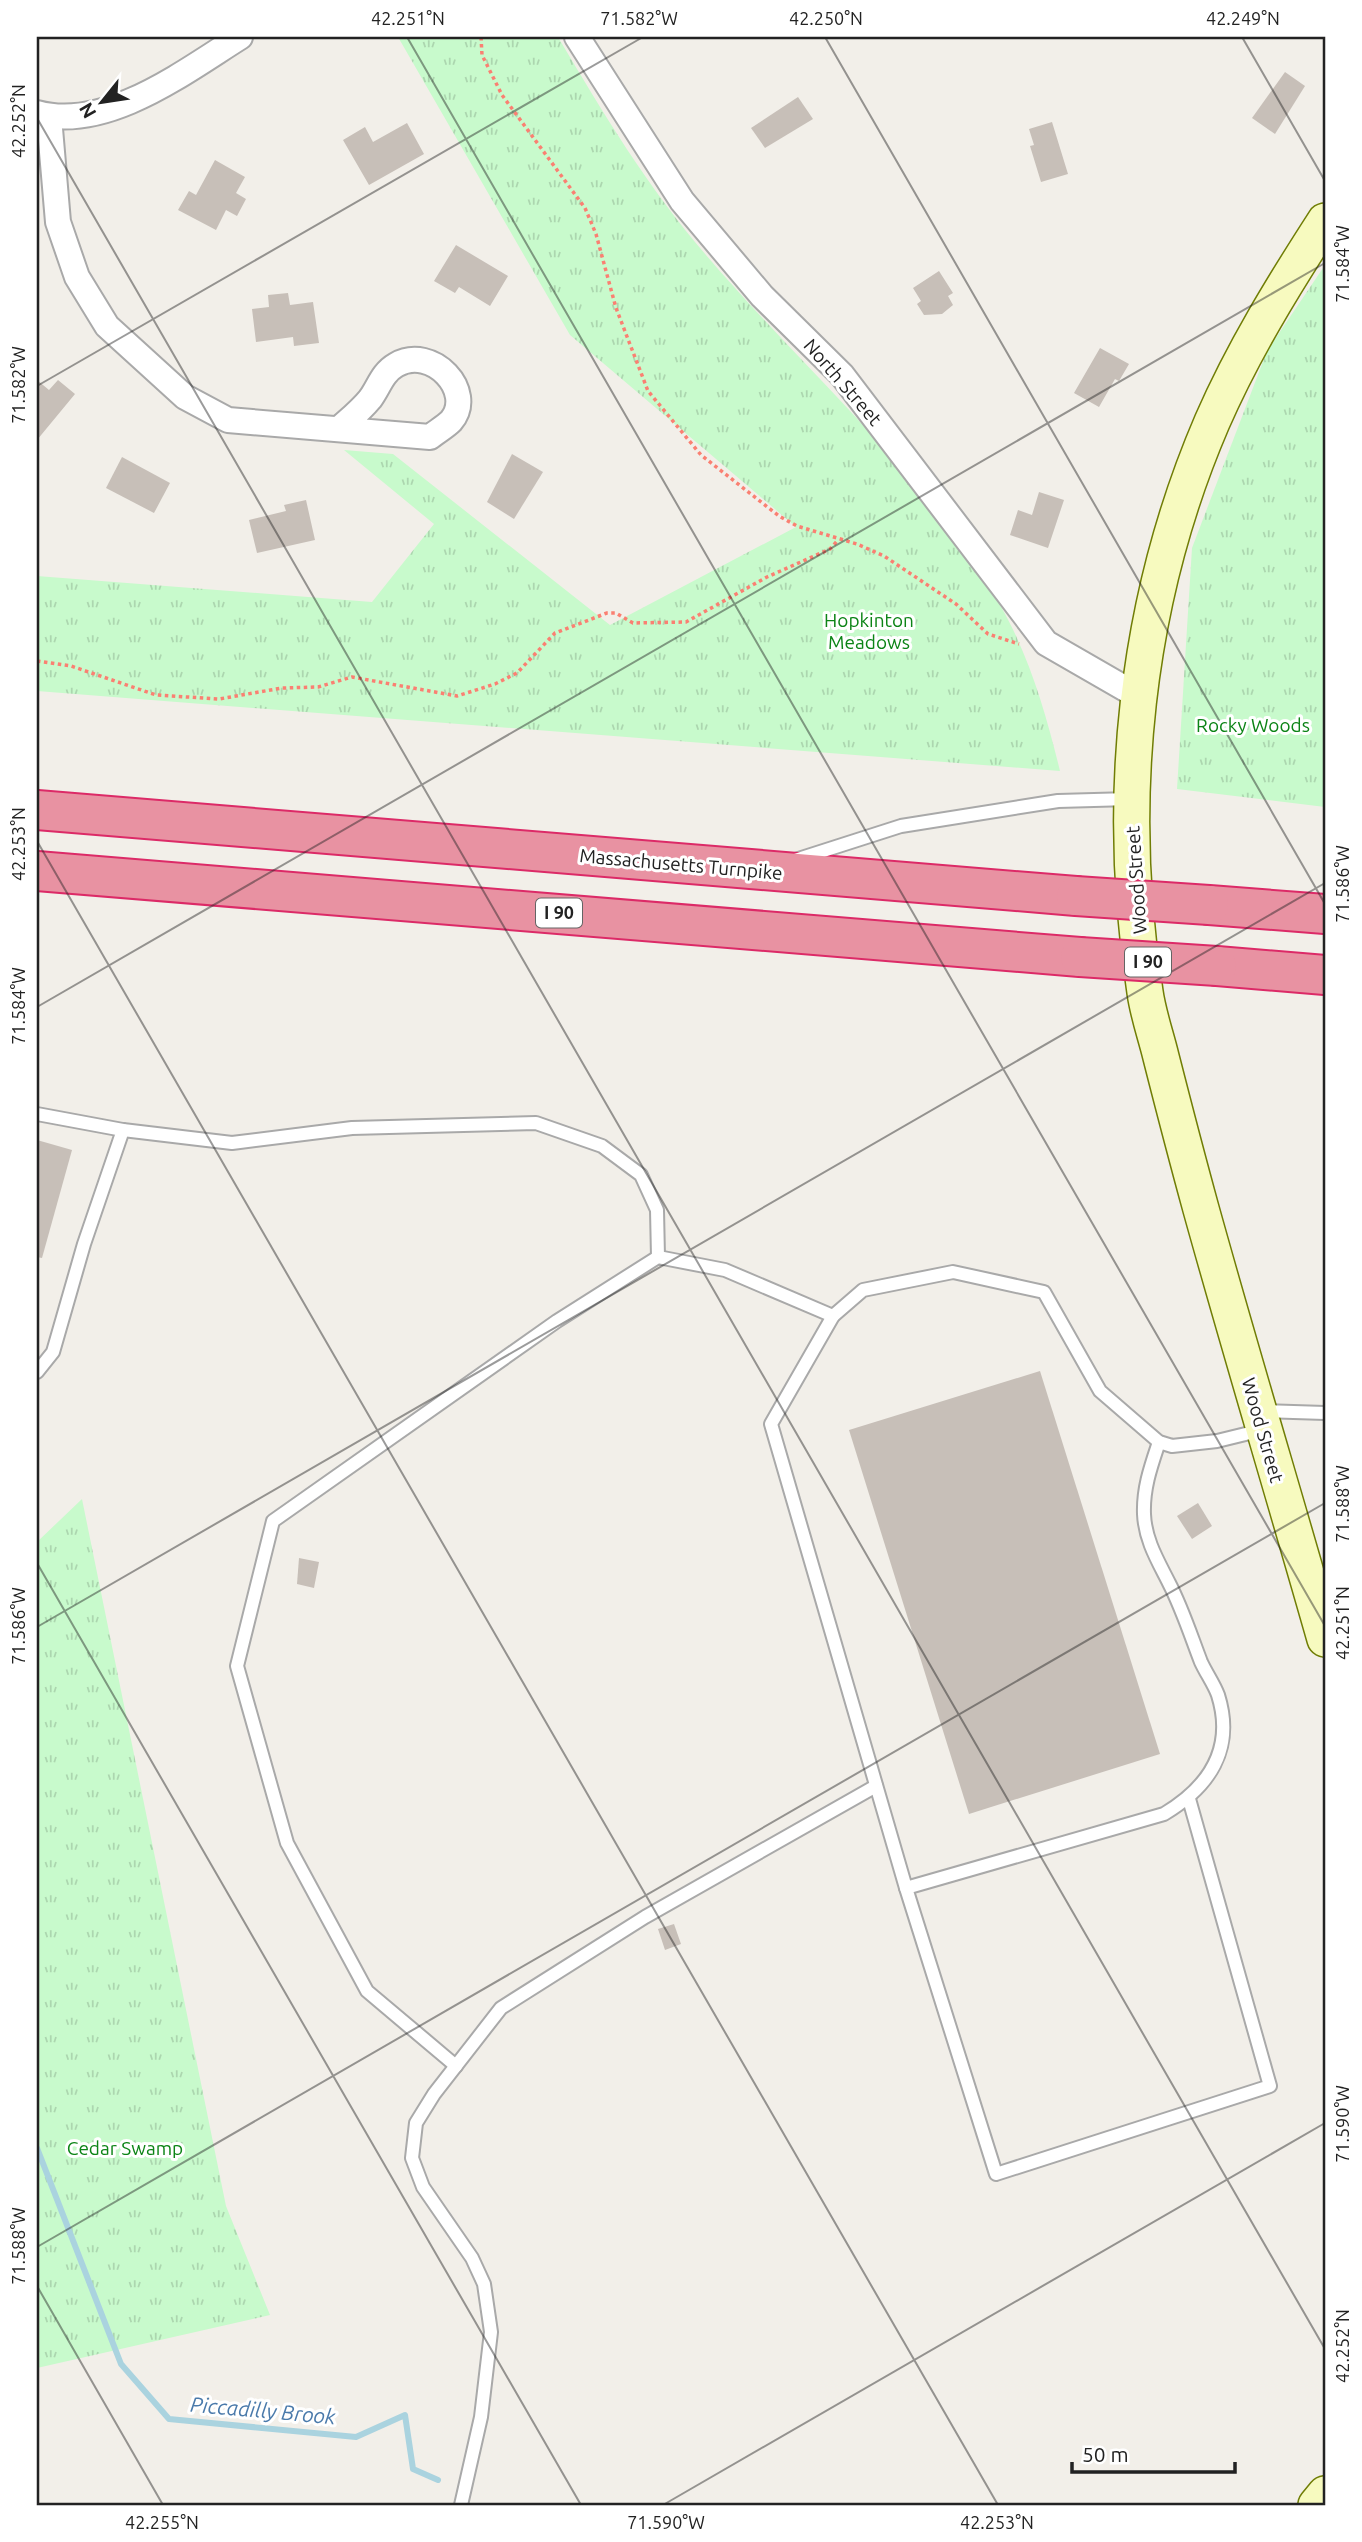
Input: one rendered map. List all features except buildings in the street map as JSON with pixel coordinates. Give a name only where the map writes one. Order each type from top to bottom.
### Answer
[{"type":"highway","name":"Massachusetts Turnpike","points":[[37,810],[514,848],[762,872],[1325,914]]},
{"type":"highway","name":"I 90","points":[[37,871],[1325,975]]},
{"type":"main road","name":"Wood Street","points":[[1325,221],[1255,332],[1194,466],[1165,558],[1138,696],[1130,799],[1145,993],[1181,1136],[1260,1421],[1325,1639]]},
{"type":"main road","points":[[1316,2505],[1325,2494]]},
{"type":"street","points":[[240,37],[126,104],[83,117],[43,115],[58,222],[77,277],[107,326],[185,397],[228,420],[430,437],[453,419],[457,397],[448,375],[433,362],[418,358],[397,364],[384,375],[372,396],[339,429]]},
{"type":"street","name":"North Street","points":[[577,37],[682,201],[762,296],[842,375],[1046,643],[1138,696]]},
{"type":"lane","points":[[762,872],[901,827],[1058,801],[1130,799]]},
{"type":"lane","points":[[37,1114],[123,1130],[232,1143],[352,1128],[536,1122],[602,1146],[641,1175],[657,1210],[658,1257]]},
{"type":"lane","points":[[37,1372],[53,1352],[84,1244],[123,1130]]},
{"type":"lane","points":[[456,2066],[367,1991],[287,1843],[237,1666],[273,1521],[557,1321],[658,1257],[725,1270],[833,1316]]},
{"type":"lane","points":[[1189,1799],[1270,2086],[996,2174],[906,1888],[771,1423],[833,1316],[863,1290],[953,1272],[1044,1292],[1100,1391],[1159,1442],[1172,1446],[1217,1441],[1260,1421],[1325,1413]]},
{"type":"lane","points":[[906,1888],[1164,1814],[1189,1799],[1212,1769],[1220,1751],[1223,1722],[1217,1693],[1203,1668],[1170,1585],[1152,1552],[1144,1515],[1146,1477],[1159,1442]]},
{"type":"lane","points":[[461,2505],[481,2417],[491,2332],[484,2284],[476,2266],[423,2187],[412,2158],[416,2123],[501,2008],[645,1917],[876,1786]]},
{"type":"path","points":[[481,37],[482,55],[502,95],[585,208],[596,234],[616,308],[648,391],[701,455],[779,516],[797,526],[857,544],[884,556],[956,604],[995,638],[1016,645],[1046,643]]},
{"type":"path","points":[[37,662],[71,666],[156,695],[219,699],[282,688],[318,687],[352,677],[457,696],[495,684],[517,673],[555,633],[616,612],[634,623],[686,622],[767,578],[830,549],[838,540]]},
{"type":"green space","name":"Hopkinton Meadows","points":[[398,37],[558,37],[627,149],[685,230],[744,298],[899,465],[969,555],[1010,623],[1028,664],[1060,771],[37,691],[37,576],[372,602],[434,524],[344,450],[393,454],[610,625],[796,527],[570,335]]},
{"type":"green space","name":"Rocky Woods","points":[[1325,265],[1325,807],[1177,789],[1192,548],[1267,351]]},
{"type":"green space","name":"Cedar Swamp","points":[[82,1499],[226,2206],[270,2315],[37,2368],[37,1542]]},
{"type":"waterway","name":"Piccadilly Brook","points":[[37,2148],[121,2364],[169,2419],[356,2437],[405,2415],[413,2469],[438,2480]]}]
